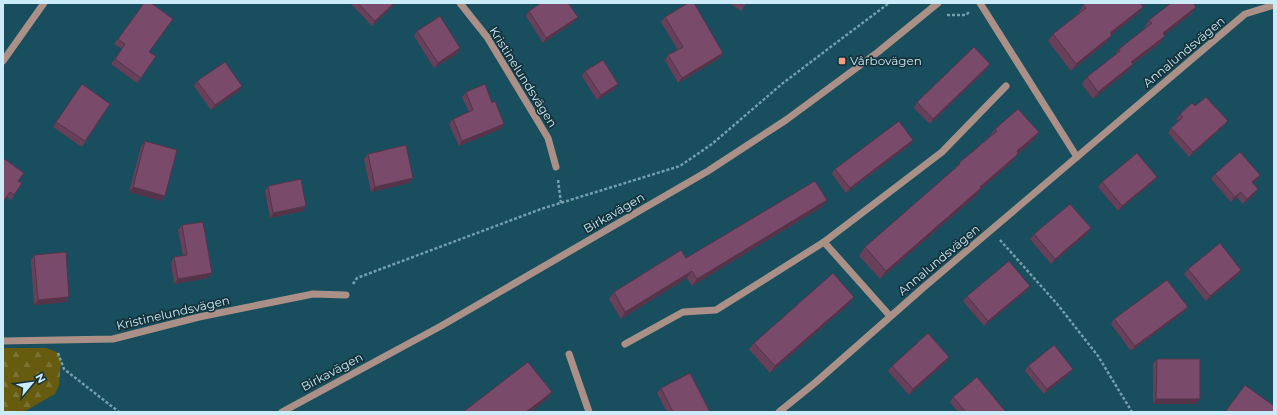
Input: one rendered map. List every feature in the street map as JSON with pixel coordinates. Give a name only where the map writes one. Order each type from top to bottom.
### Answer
[{"type":"street","points":[[3,61],[44,3]]},
{"type":"street","name":"Kristinelundsvägen","points":[[460,3],[486,37],[548,138],[556,167]]},
{"type":"street","name":"Birkavägen","points":[[282,412],[441,326],[708,171],[786,120],[878,52],[937,4]]},
{"type":"street","points":[[981,4],[1077,157]]},
{"type":"street","name":"Annalundsvägen","points":[[779,412],[816,382],[890,316],[1245,14],[1274,5]]},
{"type":"street","points":[[625,344],[683,312],[716,310],[824,242],[942,152],[1006,86]]},
{"type":"street","points":[[824,242],[890,316]]},
{"type":"street","name":"Kristinelundsvägen","points":[[3,340],[113,339],[199,317],[313,294],[346,294]]},
{"type":"street","points":[[569,354],[589,412]]},
{"type":"path","points":[[346,294],[357,278],[534,212],[680,166],[712,144],[783,83],[889,3]]},
{"type":"path","points":[[937,4],[947,15],[966,14],[981,4]]},
{"type":"path","points":[[556,167],[561,203]]},
{"type":"path","points":[[991,230],[1058,305],[1094,351],[1132,412]]},
{"type":"path","points":[[52,340],[64,369],[119,412]]},
{"type":"green space","points":[[3,348],[46,348],[57,352],[61,361],[59,385],[55,394],[27,410],[19,412],[3,412]]},
{"type":"building","points":[[144,3],[151,3],[173,19],[149,52],[156,56],[141,78],[115,59],[125,44],[118,39]]},
{"type":"building","points":[[358,3],[394,3],[375,21]]},
{"type":"building","points":[[541,3],[568,3],[578,17],[546,38],[529,11]]},
{"type":"building","points":[[688,3],[694,3],[723,53],[682,78],[668,55],[683,47],[665,17]]},
{"type":"building","points":[[740,3],[747,3],[744,6]]},
{"type":"building","points":[[1086,3],[1142,3],[1141,4],[1143,7],[1110,33],[1112,35],[1076,64],[1053,34],[1086,8],[1083,5]]},
{"type":"building","points":[[1171,3],[1193,3],[1196,7],[1163,33],[1165,36],[1131,62],[1133,64],[1098,92],[1087,77],[1152,23],[1149,20]]},
{"type":"building","points":[[440,16],[460,48],[438,63],[417,31]]},
{"type":"building","points":[[974,47],[990,64],[933,119],[917,102]]},
{"type":"building","points":[[603,60],[618,84],[601,95],[585,71]]},
{"type":"building","points":[[225,62],[242,86],[215,105],[197,81]]},
{"type":"building","points":[[82,84],[110,104],[85,141],[56,122]]},
{"type":"building","points":[[485,84],[492,103],[495,101],[504,124],[462,141],[453,119],[473,110],[466,92]]},
{"type":"building","points":[[1206,97],[1228,121],[1193,152],[1171,128],[1183,117],[1180,114],[1192,103],[1195,106]]},
{"type":"building","points":[[1018,109],[1039,132],[1017,151],[1018,154],[980,187],[981,188],[886,271],[865,247],[997,131],[995,129]]},
{"type":"building","points":[[899,121],[913,140],[850,188],[835,169]]},
{"type":"building","points":[[145,141],[177,150],[165,196],[133,187]]},
{"type":"building","points":[[406,145],[413,178],[375,187],[368,154]]},
{"type":"building","points":[[1240,152],[1260,175],[1252,182],[1258,189],[1247,199],[1241,192],[1235,197],[1215,174]]},
{"type":"building","points":[[1137,153],[1157,177],[1122,206],[1102,182]]},
{"type":"building","points":[[3,158],[24,173],[18,181],[22,183],[14,195],[10,192],[3,202]]},
{"type":"building","points":[[301,179],[306,206],[273,213],[268,186]]},
{"type":"building","points":[[815,181],[827,200],[697,279],[692,271],[625,312],[614,292],[681,250],[686,258]]},
{"type":"building","points":[[1070,204],[1091,228],[1055,259],[1034,234]]},
{"type":"building","points":[[203,222],[212,273],[178,279],[174,257],[187,255],[182,225]]},
{"type":"building","points":[[1220,243],[1241,270],[1210,296],[1188,269]]},
{"type":"building","points":[[66,252],[69,297],[38,300],[34,255]]},
{"type":"building","points":[[1009,261],[1030,286],[988,321],[967,296]]},
{"type":"building","points":[[833,273],[854,297],[775,366],[754,343]]},
{"type":"building","points":[[1167,280],[1188,307],[1135,346],[1114,319]]},
{"type":"building","points":[[928,333],[949,357],[913,389],[892,366]]},
{"type":"building","points":[[1054,345],[1073,369],[1047,389],[1028,366]]},
{"type":"building","points":[[1157,359],[1200,359],[1200,399],[1156,399]]},
{"type":"building","points":[[528,362],[552,392],[526,412],[463,412]]},
{"type":"building","points":[[690,373],[710,412],[673,412],[661,388]]},
{"type":"building","points":[[977,377],[1005,411],[1004,412],[966,412],[953,397]]},
{"type":"building","points":[[1245,385],[1274,406],[1274,412],[1225,412]]},
{"type":"place","name":"Vårbovägen","points":[[842,61]]}]
